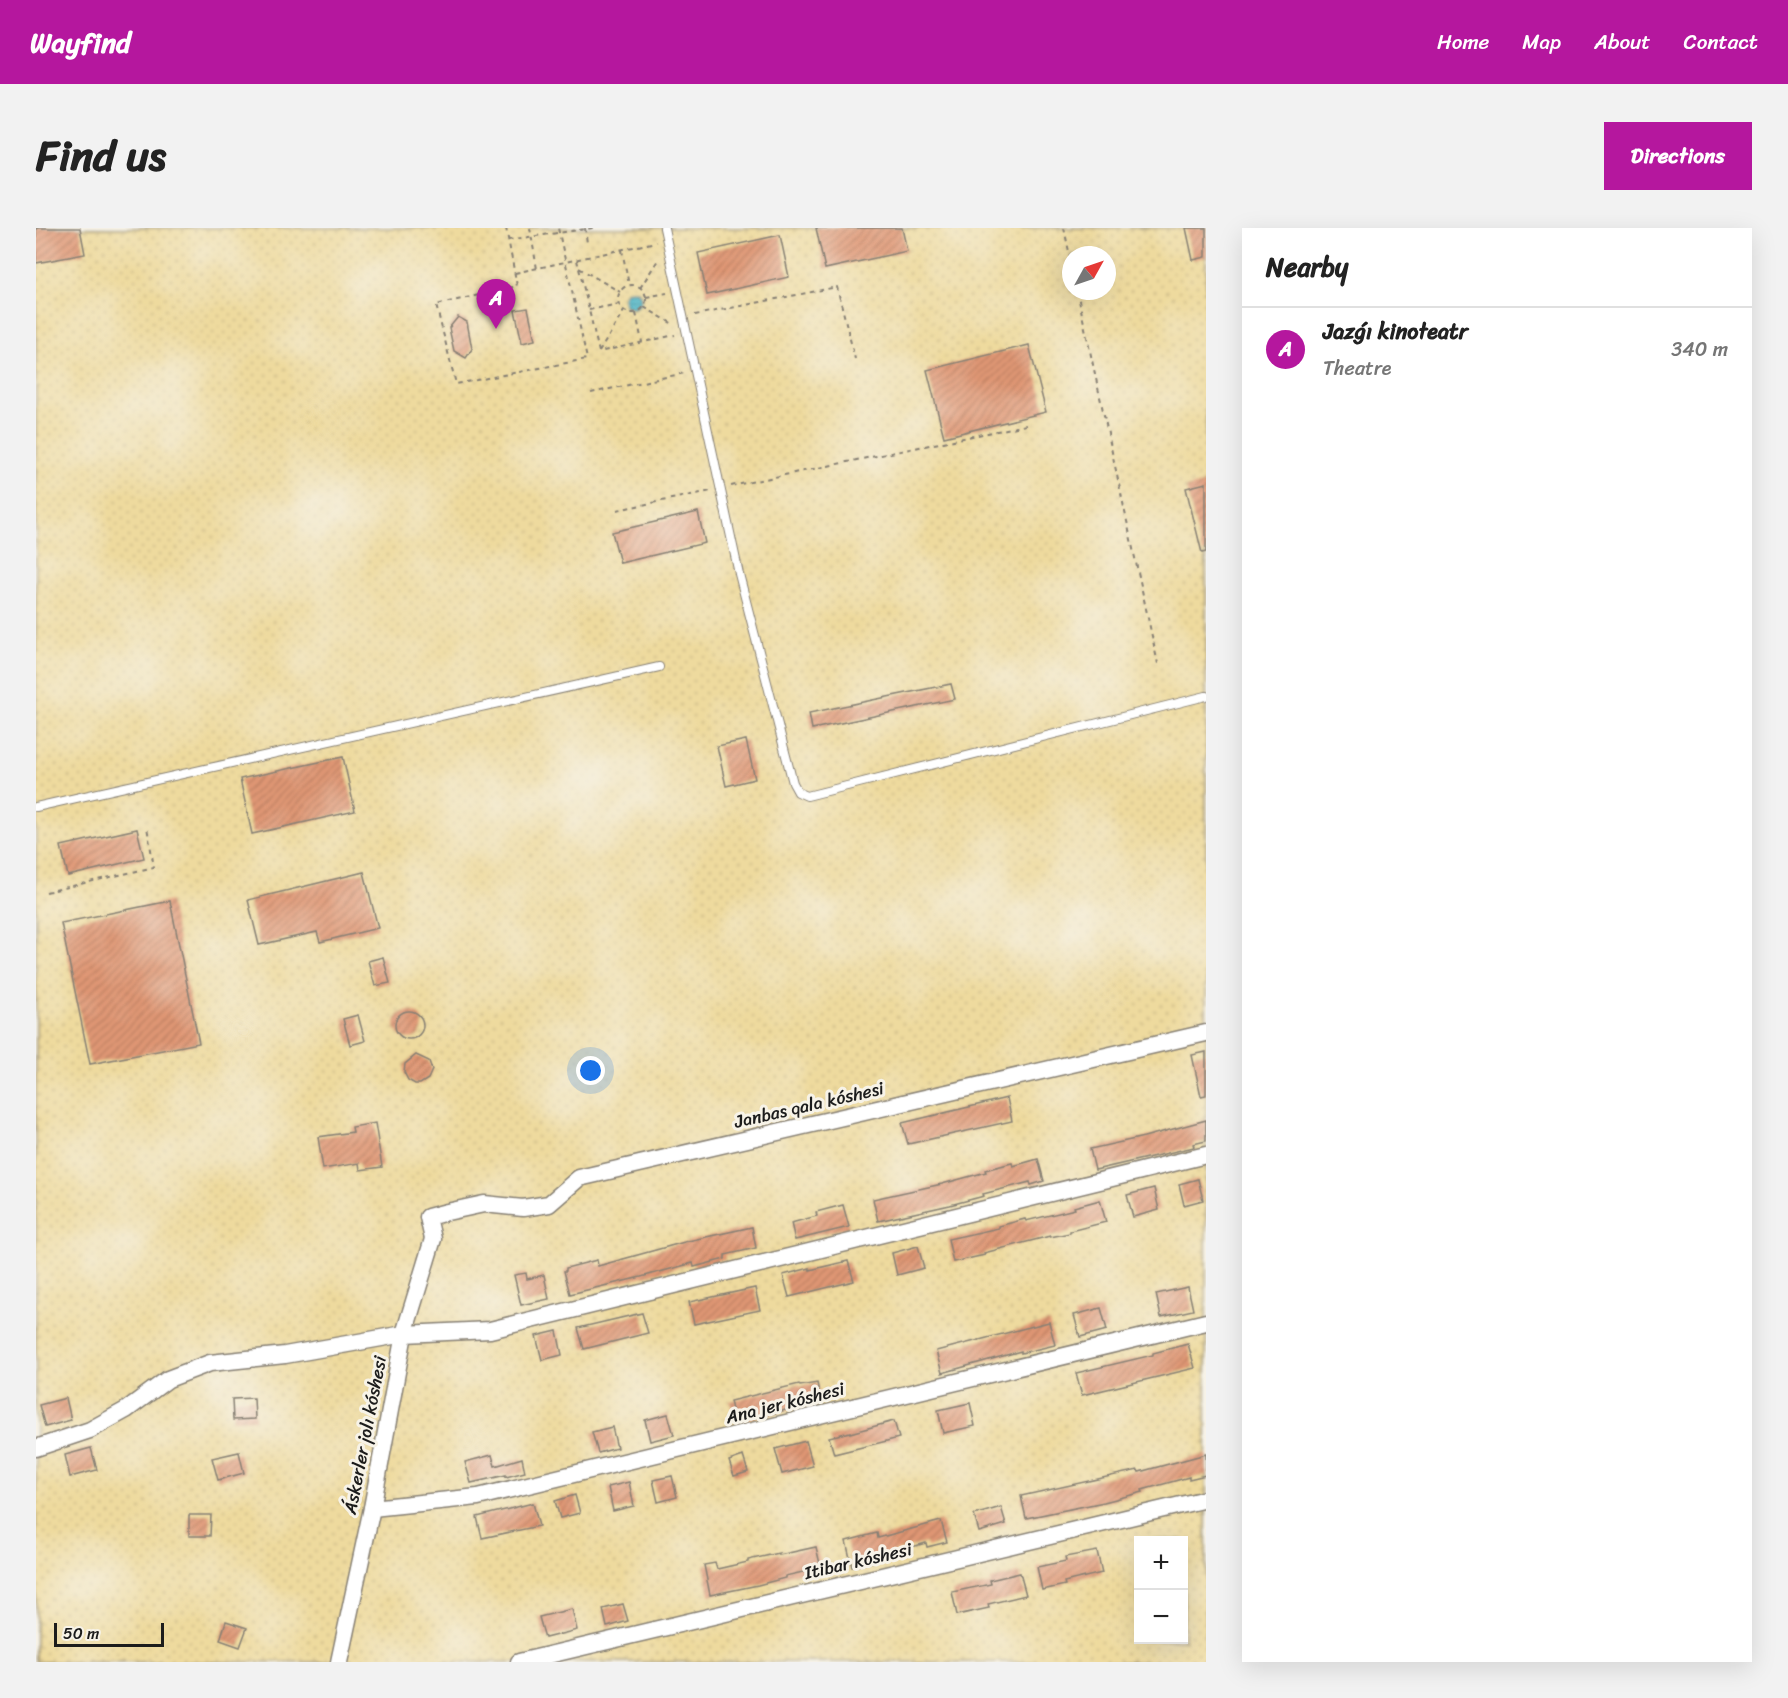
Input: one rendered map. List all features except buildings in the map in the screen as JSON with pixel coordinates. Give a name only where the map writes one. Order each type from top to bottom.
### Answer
[{"type":"street","name":"Janbas qala kóshesi","points":[[428,1217],[484,1204],[523,1208],[549,1204],[579,1178],[1206,1033]]},
{"type":"street","points":[[36,1448],[90,1430],[126,1410],[168,1379],[210,1363],[285,1355],[404,1334],[490,1330],[1206,1155]]},
{"type":"street","name":"Áskerler jolı kóshesi","points":[[339,1662],[372,1508],[404,1334],[433,1239],[428,1217]]},
{"type":"street","name":"Ana jer kóshesi","points":[[372,1508],[478,1497],[1206,1322]]},
{"type":"street","name":"Itibar kóshesi","points":[[519,1662],[1206,1499]]},
{"type":"lane","points":[[664,228],[739,574],[793,783],[798,792],[807,796],[1206,696]]},
{"type":"lane","points":[[36,807],[659,667]]},
{"type":"path","points":[[506,228],[517,286],[436,304],[456,384],[587,359],[558,228]]},
{"type":"path","points":[[530,228],[537,268]]},
{"type":"path","points":[[508,240],[593,228]]},
{"type":"path","points":[[1064,228],[1068,246]]},
{"type":"path","points":[[585,229],[587,243]]},
{"type":"path","points":[[515,273],[668,242]]},
{"type":"path","points":[[640,288],[668,242]]},
{"type":"path","points":[[622,250],[629,286]]},
{"type":"path","points":[[577,260],[599,352]]},
{"type":"path","points":[[579,268],[620,292]]},
{"type":"path","points":[[629,286],[640,288],[646,297],[644,307],[636,313],[624,311],[619,303],[620,292],[629,286]]},
{"type":"path","points":[[684,317],[837,287],[855,359]]},
{"type":"path","points":[[646,297],[678,290]]},
{"type":"path","points":[[1079,300],[1158,664]]},
{"type":"path","points":[[589,310],[619,303]]},
{"type":"path","points":[[644,307],[687,333]]},
{"type":"path","points":[[599,352],[624,311]]},
{"type":"path","points":[[636,313],[642,342]]},
{"type":"path","points":[[599,352],[687,333]]},
{"type":"path","points":[[591,393],[695,370]]},
{"type":"path","points":[[617,510],[1026,425]]},
{"type":"path","points":[[46,892],[154,867],[147,827]]},
{"type":"sand","points":[[36,228],[1206,228],[1206,1662],[36,1662]]},
{"type":"water","points":[[632,290],[638,293],[641,299],[638,305],[632,308],[626,305],[623,299],[626,293]]},
{"type":"place","name":"Jazǵı kinoteatr","points":[[496,329]]}]
